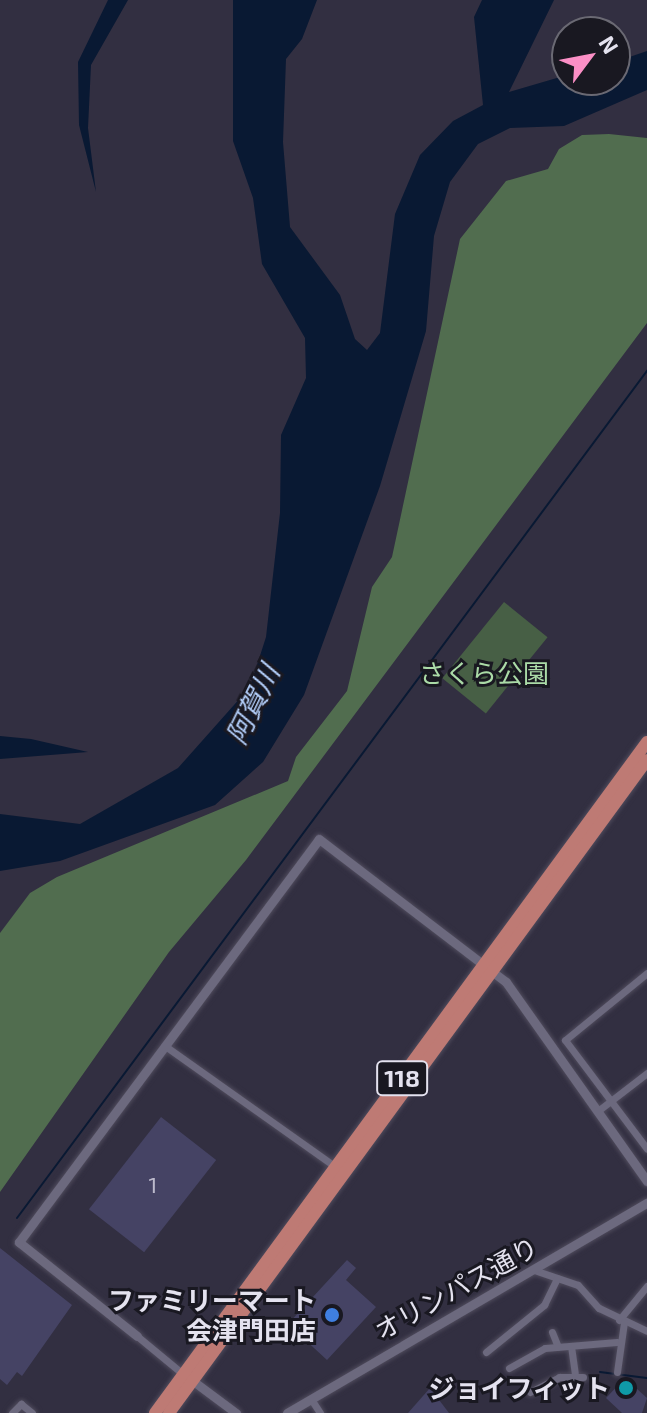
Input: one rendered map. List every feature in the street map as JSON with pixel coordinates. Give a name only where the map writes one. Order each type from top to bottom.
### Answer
[{"type":"highway","name":"118","points":[[169,1413],[188,1378],[336,1167],[490,968],[647,742]]},
{"type":"highway","name":"118","points":[[155,1413],[188,1378],[647,760]]},
{"type":"street","points":[[236,1413],[19,1242],[319,839],[490,968],[599,1110],[647,1181]]},
{"type":"street","points":[[647,973],[565,1035],[610,1102],[647,1149]]},
{"type":"street","points":[[165,1046],[336,1167]]},
{"type":"street","points":[[599,1110],[647,1073]]},
{"type":"street","name":"オリンパス通り","points":[[287,1413],[423,1328],[534,1270],[647,1203]]},
{"type":"street","points":[[534,1270],[578,1285],[622,1321],[647,1331]]},
{"type":"street","points":[[486,1352],[544,1305],[557,1278]]},
{"type":"street","points":[[617,1372],[617,1342],[622,1321],[647,1286]]},
{"type":"street","points":[[552,1332],[558,1347]]},
{"type":"street","points":[[509,1368],[558,1347],[617,1342]]},
{"type":"street","points":[[530,1392],[579,1375],[571,1346]]},
{"type":"street","points":[[311,1399],[320,1413]]},
{"type":"street","points":[[12,1413],[21,1404],[32,1413]]},
{"type":"green space","points":[[582,135],[647,138],[647,323],[246,860],[169,952],[0,1192],[0,933],[30,893],[57,877],[288,781],[296,757],[347,691],[372,587],[392,557],[460,239],[506,181],[548,169],[559,149]]},
{"type":"green space","name":"さくら公園","points":[[504,602],[548,637],[486,713],[442,678]]},
{"type":"water","points":[[108,0],[128,0],[91,65],[88,128],[96,192],[79,125],[78,62]]},
{"type":"water","name":"阿賀川","points":[[233,0],[317,0],[302,39],[286,59],[283,142],[290,227],[340,295],[355,339],[367,350],[380,333],[395,214],[420,155],[453,121],[483,105],[474,17],[482,0],[554,0],[509,92],[551,80],[551,96],[631,96],[631,56],[647,51],[647,90],[564,126],[510,128],[478,144],[450,182],[434,236],[426,331],[380,486],[304,695],[263,762],[215,805],[60,861],[0,871],[0,814],[80,824],[178,768],[250,687],[266,637],[280,513],[281,435],[306,378],[305,338],[262,264],[253,198],[233,141]]},
{"type":"water","points":[[0,736],[31,739],[88,752],[0,759]]},
{"type":"building","points":[[161,1117],[216,1160],[144,1252],[89,1209]]},
{"type":"building","points":[[0,1248],[72,1305],[22,1376],[17,1372],[7,1385],[0,1379]]},
{"type":"building","name":"ファミリーマート 会津門田店","points":[[347,1260],[356,1268],[346,1280],[376,1307],[327,1360],[288,1324]]},
{"type":"building","name":"ジョイフィット","points":[[625,1378],[647,1398],[642,1413],[622,1413],[606,1398]]},
{"type":"building","points":[[430,1388],[449,1413],[408,1413]]},
{"type":"waterway","points":[[17,1218],[647,371]]},
{"type":"waterway","points":[[600,1372],[647,1378]]},
{"type":"place","name":"ファミリーマート 会津門田店","points":[[332,1315]]},
{"type":"place","name":"ジョイフィット","points":[[626,1388]]}]
